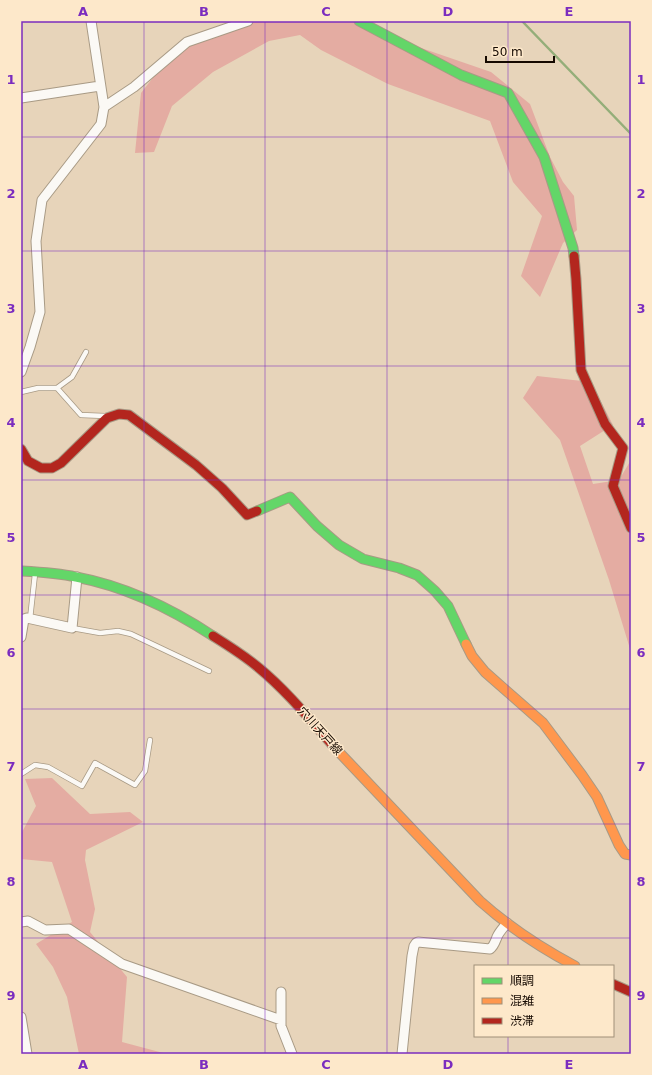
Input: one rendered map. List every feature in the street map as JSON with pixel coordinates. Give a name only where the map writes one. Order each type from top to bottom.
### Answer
[{"type":"street","points":[[21,372],[40,312],[36,241],[42,200],[101,124],[104,107],[91,21]]},
{"type":"street","points":[[104,107],[134,87],[187,42],[248,21]]},
{"type":"street","points":[[359,21],[461,75],[508,93],[544,157],[572,248],[576,279],[581,370],[605,424],[623,448],[613,486],[631,528]]},
{"type":"street","points":[[21,98],[100,86]]},
{"type":"street","points":[[21,449],[28,461],[41,468],[52,468],[61,463],[107,418],[119,414],[129,415],[196,465],[222,488],[247,514],[290,497],[317,526],[339,545],[363,559],[400,568],[417,575],[435,591],[448,606],[472,656],[485,672],[543,723],[597,797],[618,845],[625,854],[631,855]]},
{"type":"street","name":"穴川天戸線","points":[[21,571],[77,577],[134,594],[187,619],[257,666],[291,698],[349,764],[480,901],[507,924],[531,941],[573,965]]},
{"type":"street","points":[[21,638],[24,619],[27,618],[72,628],[77,577]]},
{"type":"street","points":[[21,922],[28,921],[45,930],[68,929],[122,964],[281,1020]]},
{"type":"street","points":[[402,1054],[412,956],[416,943],[490,949],[493,946],[497,936],[507,924]]},
{"type":"street","points":[[614,984],[631,992]]},
{"type":"street","points":[[281,992],[281,1026],[292,1054]]},
{"type":"street","points":[[21,1017],[27,1054]]},
{"type":"lane","points":[[21,392],[38,388],[57,388],[72,377],[86,352]]},
{"type":"lane","points":[[57,388],[80,415],[112,417]]},
{"type":"lane","points":[[30,619],[35,572]]},
{"type":"lane","points":[[72,628],[100,632],[118,631],[131,634],[209,671]]},
{"type":"lane","points":[[21,774],[35,765],[48,768],[82,786],[95,763],[135,785],[145,771],[150,740]]},
{"type":"shaded area","points":[[233,21],[368,21],[395,39],[491,72],[530,104],[550,157],[563,182],[574,196],[577,230],[563,243],[540,297],[521,276],[542,216],[513,182],[490,121],[388,84],[321,50],[300,35],[269,41],[213,72],[172,106],[154,152],[135,153],[141,93],[169,57]]},
{"type":"shaded area","points":[[537,376],[591,382],[613,425],[580,446],[593,484],[619,480],[631,460],[631,652],[609,580],[560,440],[523,398]]},
{"type":"shaded area","points":[[52,778],[90,814],[130,812],[143,822],[86,850],[85,860],[95,909],[90,932],[127,977],[122,1042],[167,1054],[79,1054],[67,997],[53,967],[36,944],[72,922],[52,862],[21,859],[21,834],[36,806],[25,779]]},
{"type":"waterway","points":[[522,21],[631,134]]},
{"type":"traffic: fast","points":[[359,21],[461,75],[508,93],[544,157],[573,248],[574,256]]},
{"type":"traffic: fast","points":[[257,511],[290,497],[317,526],[339,545],[363,559],[399,568],[417,575],[435,591],[448,606],[466,644]]},
{"type":"traffic: fast","points":[[21,571],[69,576],[112,586],[164,608],[213,636]]},
{"type":"traffic: slow","points":[[466,644],[472,656],[485,672],[543,723],[597,797],[619,845],[625,854],[631,855]]},
{"type":"traffic: slow","points":[[337,750],[480,901],[502,920],[550,952],[573,965]]},
{"type":"traffic: jam","points":[[574,256],[581,370],[605,424],[623,448],[613,486],[631,528]]},
{"type":"traffic: jam","points":[[21,449],[28,461],[41,468],[52,468],[61,463],[107,418],[119,414],[129,415],[196,465],[222,488],[247,515],[257,511]]},
{"type":"traffic: jam","points":[[213,636],[248,659],[270,677],[337,750]]},
{"type":"traffic: jam","points":[[614,984],[631,992]]}]
